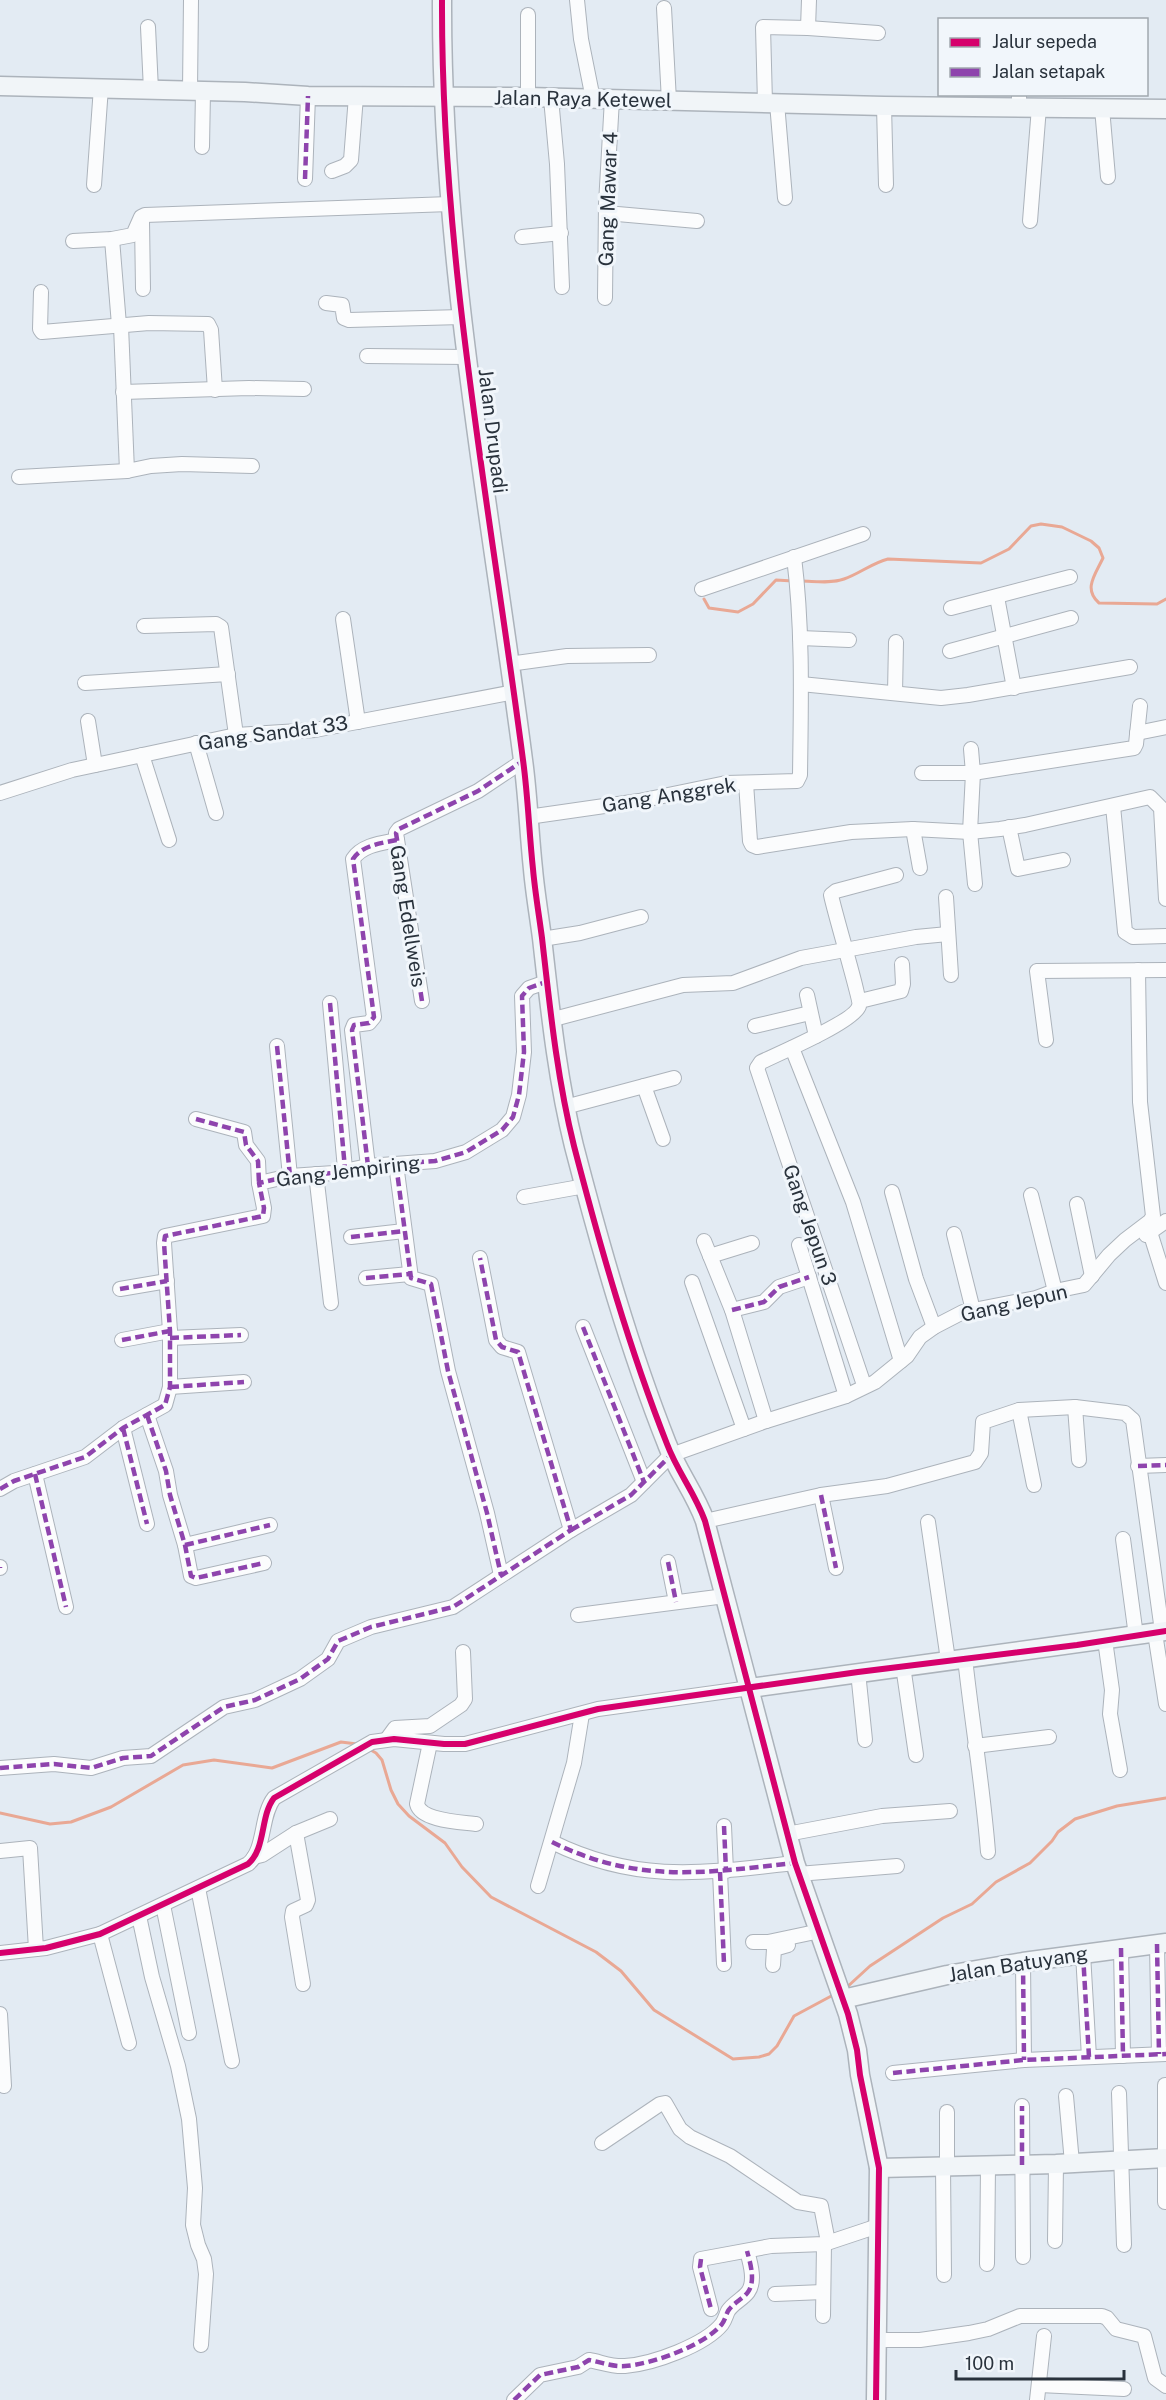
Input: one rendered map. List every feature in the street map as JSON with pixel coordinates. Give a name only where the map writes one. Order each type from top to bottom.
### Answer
[{"type":"street","points":[[191,0],[202,147]]},
{"type":"street","name":"Jalan Drupadi","points":[[442,0],[444,97],[450,204],[462,317],[479,460],[525,771],[550,1020],[565,1107],[585,1186],[643,1378],[671,1455],[696,1499],[705,1521],[796,1868],[842,1997],[879,2168],[876,2400]]},
{"type":"street","points":[[577,0],[581,39],[593,99]]},
{"type":"street","points":[[808,28],[809,0]]},
{"type":"street","points":[[664,8],[669,101]]},
{"type":"street","points":[[528,15],[528,97]]},
{"type":"street","points":[[785,198],[762,29],[765,26],[878,33]]},
{"type":"street","points":[[148,27],[151,90]]},
{"type":"street","name":"Jalan Raya Ketewel","points":[[0,86],[100,87],[308,96],[528,97],[884,106],[1019,101],[1039,107],[1098,104],[1166,109]]},
{"type":"street","points":[[94,184],[100,87]]},
{"type":"street","points":[[305,179],[308,96]]},
{"type":"street","points":[[332,171],[345,166],[351,160],[356,96]]},
{"type":"street","points":[[551,98],[557,164],[562,287]]},
{"type":"street","name":"Gang Mawar 4","points":[[605,298],[606,213],[612,99]]},
{"type":"street","points":[[1098,104],[1108,177]]},
{"type":"street","points":[[884,106],[886,185]]},
{"type":"street","points":[[1030,221],[1039,107]]},
{"type":"street","points":[[142,216],[450,204]]},
{"type":"street","points":[[606,213],[697,221]]},
{"type":"street","points":[[73,241],[112,239],[133,235],[142,216]]},
{"type":"street","points":[[142,216],[143,289]]},
{"type":"street","points":[[522,237],[561,233]]},
{"type":"street","points":[[112,239],[120,325],[127,471]]},
{"type":"street","points":[[41,292],[40,331],[149,322],[208,324],[211,330],[215,390]]},
{"type":"street","points":[[326,303],[342,305],[344,318],[349,320],[462,317]]},
{"type":"street","points":[[367,356],[467,357]]},
{"type":"street","points":[[123,392],[304,389]]},
{"type":"street","points":[[19,477],[127,471],[152,466],[182,464],[252,466]]},
{"type":"street","points":[[702,589],[863,534]]},
{"type":"street","name":"Gang Anggrek","points":[[528,817],[639,801],[726,783],[796,782],[800,777],[801,684],[798,588],[794,557]]},
{"type":"street","points":[[951,608],[1070,577]]},
{"type":"street","points":[[997,597],[1014,688]]},
{"type":"street","points":[[950,651],[1071,618]]},
{"type":"street","points":[[343,619],[358,722]]},
{"type":"street","points":[[144,626],[216,624],[222,628],[236,735]]},
{"type":"street","points":[[800,638],[849,640]]},
{"type":"street","points":[[895,693],[896,642]]},
{"type":"street","points":[[509,664],[567,656],[649,655]]},
{"type":"street","points":[[801,684],[941,698],[1014,688],[1130,667]]},
{"type":"street","points":[[85,683],[228,674]]},
{"type":"street","name":"Gang Sandat 33","points":[[0,793],[72,770],[236,735],[315,730],[514,692]]},
{"type":"street","points":[[922,773],[973,773],[1134,748],[1140,706]]},
{"type":"street","points":[[88,722],[95,765]]},
{"type":"street","points":[[1137,732],[1166,726]]},
{"type":"street","points":[[196,743],[216,813]]},
{"type":"street","points":[[971,749],[973,773],[970,832],[975,884]]},
{"type":"street","points":[[142,754],[170,840]]},
{"type":"street","name":"Gang Edellweis","points":[[422,1001],[396,833],[399,829],[478,791],[525,771]]},
{"type":"street","points":[[746,783],[750,841],[754,846],[851,832],[913,829],[970,832],[1009,827],[1150,797],[1161,808],[1166,899]]},
{"type":"street","points":[[1113,806],[1125,933],[1133,937],[1166,936]]},
{"type":"street","points":[[1009,827],[1018,869],[1063,860]]},
{"type":"street","points":[[913,829],[920,868]]},
{"type":"street","points":[[368,1166],[352,1030],[354,1026],[369,1023],[375,1017],[353,859],[358,852],[366,848],[397,840]]},
{"type":"street","points":[[896,875],[831,893],[844,951],[860,1001],[855,1013],[792,1048],[853,1202],[901,1361]]},
{"type":"street","points":[[946,897],[951,975]]},
{"type":"street","points":[[542,939],[580,933],[641,917]]},
{"type":"street","points":[[550,1020],[683,985],[733,983],[801,958],[916,937],[948,934]]},
{"type":"street","points":[[860,1001],[901,991],[902,964]]},
{"type":"street","name":"Gang Jepun","points":[[671,1455],[766,1421],[846,1396],[881,1378],[901,1361],[920,1337],[954,1316],[1084,1285],[1125,1240],[1136,1234],[1150,1221],[1153,1216],[1140,1102],[1138,970]]},
{"type":"street","points":[[1046,1040],[1037,971],[1166,970]]},
{"type":"street","name":"Gang Jempiring","points":[[170,1387],[165,1236],[263,1216],[264,1208],[259,1183],[290,1176],[368,1166],[435,1161],[466,1152],[502,1130],[513,1117],[519,1095],[524,1052],[521,1003],[523,993],[546,982]]},
{"type":"street","points":[[807,995],[816,1036]]},
{"type":"street","points":[[330,1003],[345,1169]]},
{"type":"street","points":[[755,1026],[810,1013]]},
{"type":"street","points":[[277,1046],[290,1176]]},
{"type":"street","name":"Gang Jepun 3","points":[[792,1048],[758,1065],[864,1385]]},
{"type":"street","points":[[565,1107],[674,1078]]},
{"type":"street","points":[[644,1086],[663,1139]]},
{"type":"street","points":[[196,1119],[244,1132],[246,1145],[258,1161],[259,1183]]},
{"type":"street","points":[[396,1164],[410,1274],[412,1280],[428,1281],[431,1284],[448,1371],[501,1575]]},
{"type":"street","points":[[316,1174],[331,1303]]},
{"type":"street","points":[[524,1197],[585,1186]]},
{"type":"street","points":[[892,1192],[916,1279],[934,1327]]},
{"type":"street","points":[[1031,1195],[1055,1291]]},
{"type":"street","points":[[1077,1204],[1092,1276]]},
{"type":"street","points":[[1136,1234],[1144,1236],[1166,1221]]},
{"type":"street","points":[[351,1237],[404,1231]]},
{"type":"street","points":[[1150,1232],[1166,1283]]},
{"type":"street","points":[[954,1234],[973,1310]]},
{"type":"street","points":[[704,1241],[732,1310],[766,1421]]},
{"type":"street","points":[[710,1256],[752,1243]]},
{"type":"street","points":[[799,1245],[846,1396]]},
{"type":"street","points":[[480,1257],[496,1341],[502,1347],[518,1352],[571,1530]]},
{"type":"street","points":[[366,1278],[410,1274]]},
{"type":"street","points":[[732,1310],[764,1302],[778,1287],[809,1277]]},
{"type":"street","points":[[120,1289],[167,1281]]},
{"type":"street","points":[[692,1282],[744,1429]]},
{"type":"street","points":[[583,1327],[644,1482]]},
{"type":"street","points":[[122,1340],[170,1334],[241,1335]]},
{"type":"street","points":[[0,1489],[85,1456],[123,1428],[165,1405],[170,1387],[244,1382]]},
{"type":"street","points":[[1075,1407],[1079,1460]]},
{"type":"street","points":[[705,1521],[821,1495],[887,1486],[975,1462],[981,1453],[983,1422],[1019,1410],[1075,1407],[1129,1414],[1133,1420],[1161,1632],[1166,1704]]},
{"type":"street","points":[[1019,1410],[1034,1485]]},
{"type":"street","points":[[147,1415],[166,1471],[188,1564],[194,1577],[264,1563]]},
{"type":"street","points":[[123,1428],[147,1524]]},
{"type":"street","points":[[0,1768],[54,1764],[91,1768],[123,1758],[151,1756],[224,1707],[255,1700],[300,1679],[328,1659],[338,1641],[371,1627],[453,1607],[571,1530],[631,1496],[671,1455]]},
{"type":"street","points":[[1138,1466],[1166,1465]]},
{"type":"street","points":[[35,1474],[66,1607]]},
{"type":"street","points":[[821,1495],[836,1568]]},
{"type":"street","points":[[928,1522],[975,1746],[984,1803],[988,1852]]},
{"type":"street","points":[[185,1545],[270,1526]]},
{"type":"street","points":[[1122,1539],[1136,1636]]},
{"type":"street","points":[[668,1562],[676,1602]]},
{"type":"street","points":[[578,1615],[725,1596]]},
{"type":"street","points":[[0,1953],[65,1944],[100,1934],[248,1864],[254,1857],[268,1808],[274,1798],[372,1742],[387,1739],[465,1744],[609,1708],[1161,1632]]},
{"type":"street","points":[[1105,1640],[1112,1690],[1110,1714],[1120,1770]]},
{"type":"street","points":[[387,1739],[394,1728],[430,1726],[461,1705],[465,1699],[463,1652]]},
{"type":"street","points":[[903,1666],[916,1755]]},
{"type":"street","points":[[858,1672],[865,1740]]},
{"type":"street","points":[[538,1886],[574,1763],[582,1714]]},
{"type":"street","points":[[975,1746],[1049,1737]]},
{"type":"street","points":[[430,1743],[417,1804],[418,1809],[422,1813],[446,1820],[476,1824]]},
{"type":"street","points":[[787,1834],[882,1816],[950,1811]]},
{"type":"street","points":[[254,1857],[262,1855],[296,1833],[330,1819]]},
{"type":"street","points":[[724,1826],[724,1964]]},
{"type":"street","points":[[296,1833],[308,1900],[306,1905],[295,1910],[292,1917],[303,1984]]},
{"type":"street","points":[[552,1842],[600,1863],[668,1874],[897,1866]]},
{"type":"street","points":[[0,1851],[30,1848],[36,1949]]},
{"type":"street","points":[[198,1888],[232,2061]]},
{"type":"street","points":[[163,1905],[189,2033]]},
{"type":"street","points":[[139,1916],[152,1977],[178,2066],[189,2119],[195,2188],[194,2225],[206,2274],[201,2345]]},
{"type":"street","points":[[100,1934],[129,2043]]},
{"type":"street","points":[[753,1942],[821,1934]]},
{"type":"street","points":[[773,1965],[774,1949],[821,1934]]},
{"type":"street","points":[[893,2073],[1024,2060],[1162,2054],[1161,1944]]},
{"type":"street","name":"Jalan Batuyang","points":[[842,1997],[1023,1962],[1161,1944]]},
{"type":"street","points":[[1121,1948],[1123,2056]]},
{"type":"street","points":[[1083,1954],[1089,2057]]},
{"type":"street","points":[[1023,1962],[1024,2060]]},
{"type":"street","points":[[0,2014],[4,2086]]},
{"type":"street","points":[[1165,2085],[1165,2202]]},
{"type":"street","points":[[1119,2093],[1124,2245]]},
{"type":"street","points":[[1055,2241],[1064,2164],[1066,2096]]},
{"type":"street","points":[[602,2143],[663,2103],[669,2107],[685,2133],[730,2156],[798,2202],[821,2206],[826,2243],[823,2316]]},
{"type":"street","points":[[1022,2106],[1023,2257]]},
{"type":"street","points":[[944,2276],[947,2112]]},
{"type":"street","points":[[879,2168],[1064,2164],[1165,2158]]},
{"type":"street","points":[[987,2264],[988,2166]]},
{"type":"street","points":[[711,2309],[700,2267],[701,2259],[771,2246],[826,2243],[878,2226]]},
{"type":"street","points":[[514,2400],[540,2375],[578,2367],[589,2360],[613,2366],[641,2363],[671,2354],[711,2335],[724,2322],[728,2311],[739,2298],[748,2292],[751,2283],[751,2265],[747,2251]]},
{"type":"street","points":[[775,2295],[823,2292]]},
{"type":"street","points":[[876,2340],[920,2340],[969,2333],[988,2329],[1020,2316],[1102,2316],[1107,2318],[1116,2329],[1144,2336],[1155,2378],[1166,2386]]},
{"type":"street","points":[[1037,2400],[1044,2336]]},
{"type":"street","points":[[1039,2385],[1124,2389]]},
{"type":"waterway","points":[[800,581],[839,581],[888,559],[981,563],[1009,549],[1031,526],[1041,524],[1062,527],[1091,541],[1099,548],[1103,558],[1091,587],[1094,598],[1099,603],[1157,604],[1166,599]]},
{"type":"waterway","points":[[704,599],[709,608],[738,612],[753,604],[776,580],[793,581]]},
{"type":"waterway","points":[[0,1813],[50,1824],[71,1822],[111,1807],[183,1765],[214,1760],[272,1768],[341,1742],[357,1744]]},
{"type":"waterway","points":[[369,1749],[382,1760],[398,1804],[409,1816],[445,1843],[462,1867],[491,1897],[596,1952],[621,1971],[654,2010],[733,2059],[769,2054],[777,2046],[794,2016],[835,1994]]},
{"type":"waterway","points":[[846,1988],[870,1966],[943,1918],[972,1904],[996,1882],[1030,1863],[1058,1832],[1075,1819],[1117,1806],[1166,1798]]},
{"type":"marked path","points":[[305,179],[308,96]]},
{"type":"marked path","points":[[422,1001],[396,833],[399,829],[478,791],[523,761]]},
{"type":"marked path","points":[[368,1166],[352,1030],[354,1025],[369,1023],[374,1017],[353,859],[367,848],[397,840]]},
{"type":"marked path","points":[[0,1489],[14,1481],[85,1457],[123,1428],[165,1405],[170,1387],[170,1331],[165,1236],[263,1216],[264,1208],[259,1183],[290,1176],[334,1173],[368,1166],[435,1161],[466,1152],[502,1130],[513,1117],[519,1095],[524,1052],[522,996],[529,988],[546,982]]},
{"type":"marked path","points":[[330,1003],[345,1169]]},
{"type":"marked path","points":[[277,1046],[290,1176]]},
{"type":"marked path","points":[[196,1119],[244,1132],[246,1145],[258,1161],[259,1183]]},
{"type":"marked path","points":[[396,1164],[411,1278],[431,1284],[448,1371],[487,1513],[501,1575]]},
{"type":"marked path","points":[[351,1237],[404,1231]]},
{"type":"marked path","points":[[0,1768],[54,1764],[91,1768],[123,1758],[151,1756],[224,1707],[255,1700],[300,1679],[328,1659],[338,1641],[371,1627],[453,1607],[571,1530],[518,1352],[502,1347],[496,1340],[480,1258]]},
{"type":"marked path","points":[[366,1278],[410,1274]]},
{"type":"marked path","points":[[732,1310],[764,1302],[779,1287],[809,1277]]},
{"type":"marked path","points":[[120,1289],[167,1281]]},
{"type":"marked path","points":[[583,1327],[644,1482]]},
{"type":"marked path","points":[[122,1340],[170,1331]]},
{"type":"marked path","points":[[170,1338],[241,1335]]},
{"type":"marked path","points":[[170,1387],[244,1382]]},
{"type":"marked path","points":[[147,1415],[166,1471],[191,1576],[196,1578],[264,1563]]},
{"type":"marked path","points":[[123,1428],[147,1524]]},
{"type":"marked path","points":[[571,1530],[631,1495],[671,1455]]},
{"type":"marked path","points":[[1138,1466],[1166,1465]]},
{"type":"marked path","points":[[35,1474],[66,1607]]},
{"type":"marked path","points":[[821,1495],[836,1568]]},
{"type":"marked path","points":[[185,1545],[270,1525]]},
{"type":"marked path","points":[[668,1562],[676,1602]]},
{"type":"marked path","points":[[724,1826],[726,1871]]},
{"type":"marked path","points":[[552,1842],[583,1855],[642,1870],[701,1872],[795,1863]]},
{"type":"marked path","points":[[720,1872],[724,1964]]},
{"type":"marked path","points":[[1157,1944],[1159,2054]]},
{"type":"marked path","points":[[1121,1948],[1123,2056]]},
{"type":"marked path","points":[[1083,1954],[1089,2057]]},
{"type":"marked path","points":[[1023,1962],[1024,2060]]},
{"type":"marked path","points":[[893,2073],[1024,2060],[1166,2054]]},
{"type":"marked path","points":[[1022,2106],[1022,2165]]},
{"type":"marked path","points":[[514,2400],[540,2375],[578,2367],[589,2360],[616,2366],[650,2362],[704,2339],[722,2324],[730,2308],[750,2288],[752,2272],[747,2251]]},
{"type":"marked path","points":[[701,2259],[700,2267],[711,2309]]},
{"type":"cycle path","points":[[442,0],[444,96],[458,286],[523,760],[535,886],[563,1095],[594,1221],[640,1371],[671,1454],[705,1521],[795,1863],[848,2014],[857,2050],[879,2168],[876,2400]]},
{"type":"cycle path","points":[[0,1953],[46,1948],[100,1934],[248,1864],[258,1850],[267,1814],[274,1798],[372,1742],[394,1739],[465,1744],[598,1709],[1166,1631]]}]
